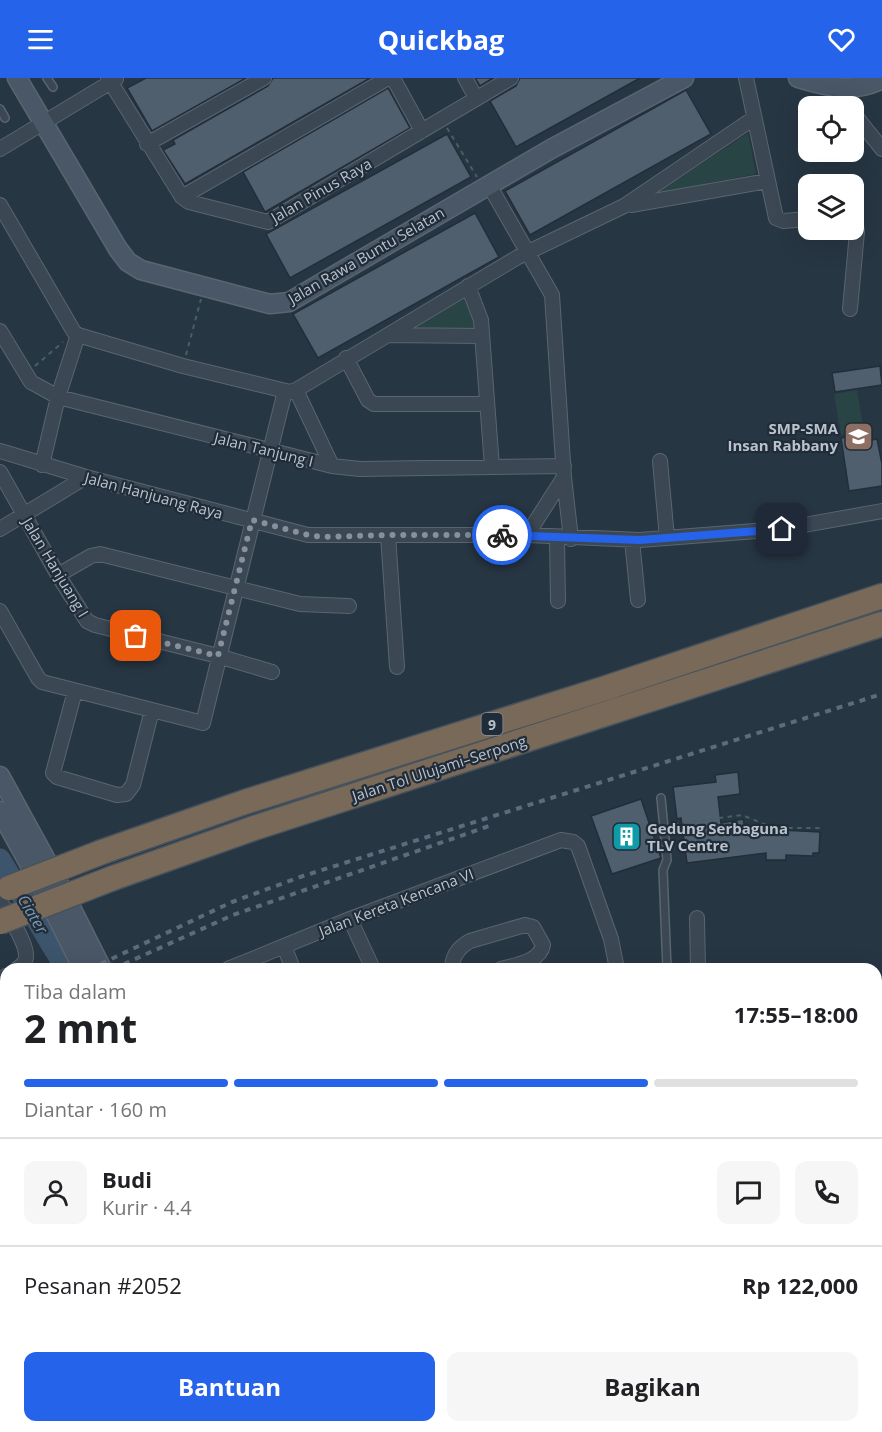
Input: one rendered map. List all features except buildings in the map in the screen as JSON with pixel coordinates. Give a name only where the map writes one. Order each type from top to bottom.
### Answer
[{"type":"highway","name":"Jalan Tol Ulujami–Serpong","points":[[0,891],[102,852],[245,802],[603,689],[882,596]]},
{"type":"highway","name":"Jalan Tol Ulujami–Serpong","points":[[0,922],[113,878],[265,825],[882,624]]},
{"type":"street","name":"Jalan Rawa Buntu Selatan","points":[[17,78],[118,249],[128,262],[141,270],[270,304],[289,302],[551,148],[684,78]]},
{"type":"street","points":[[147,144],[264,78]]},
{"type":"street","points":[[0,149],[112,79],[147,144],[182,197],[388,78]]},
{"type":"street","points":[[393,78],[422,131]]},
{"type":"street","points":[[465,78],[476,98]]},
{"type":"street","name":"Jalan Pinus Raya","points":[[182,197],[189,202],[268,222],[511,78]]},
{"type":"street","points":[[746,78],[776,218],[783,221],[798,220]]},
{"type":"street","points":[[798,78],[835,88],[848,89],[865,86],[882,79]]},
{"type":"street","points":[[835,88],[841,96]]},
{"type":"street","points":[[0,611],[38,678],[48,684],[201,723],[204,720],[252,520],[291,390],[526,252],[624,206],[754,118]]},
{"type":"street","points":[[864,126],[882,148]]},
{"type":"street","points":[[624,206],[768,181]]},
{"type":"street","points":[[486,186],[552,295],[564,472],[571,538]]},
{"type":"street","points":[[0,205],[76,333],[183,366],[291,390],[332,466]]},
{"type":"street","points":[[850,309],[856,240]]},
{"type":"street","points":[[468,286],[479,311],[492,467]]},
{"type":"street","name":"Jalan Tanjung I","points":[[0,331],[31,382],[58,397],[271,451],[332,466],[360,469],[492,467],[564,472]]},
{"type":"street","points":[[42,465],[76,333]]},
{"type":"street","points":[[386,335],[482,336]]},
{"type":"street","points":[[346,358],[368,400],[374,404],[487,404]]},
{"type":"street","name":"Jalan Hanjuang Raya","points":[[0,451],[42,465],[308,535],[527,536],[632,540],[782,529],[882,511]]},
{"type":"street","points":[[660,461],[668,538]]},
{"type":"street","name":"Jalan Hanjuang I","points":[[0,472],[83,616],[95,625],[272,672]]},
{"type":"street","points":[[527,536],[564,472]]},
{"type":"street","points":[[0,529],[86,477]]},
{"type":"street","points":[[388,535],[397,667]]},
{"type":"street","points":[[557,538],[558,601]]},
{"type":"street","points":[[632,540],[638,600]]},
{"type":"street","points":[[58,575],[91,556],[100,554],[300,604],[349,606]]},
{"type":"street","points":[[75,691],[53,773],[57,777],[117,795],[126,794],[133,785],[152,710]]},
{"type":"street","points":[[0,776],[50,884],[81,963]]},
{"type":"street","points":[[0,811],[50,884],[98,963]]},
{"type":"street","name":"Jalan Kereta Kencana VI","points":[[243,963],[350,919],[554,842],[567,841],[578,846],[611,939],[616,963]]},
{"type":"street","points":[[0,901],[25,951],[23,963]]},
{"type":"street","points":[[697,918],[698,963]]},
{"type":"street","points":[[350,919],[370,963]]},
{"type":"street","points":[[453,963],[461,946],[470,941],[525,925],[533,927],[543,945],[540,954],[521,963]]},
{"type":"street","points":[[284,946],[291,963]]},
{"type":"lane","points":[[47,78],[53,87]]},
{"type":"lane","points":[[0,110],[5,118]]},
{"type":"lane","points":[[661,798],[668,860],[663,870],[667,963]]},
{"type":"path","points":[[441,118],[486,186]]},
{"type":"path","points":[[183,366],[205,288]]},
{"type":"path","points":[[26,374],[76,333]]},
{"type":"path","points":[[673,824],[742,815],[781,828],[821,828]]},
{"type":"green space","points":[[748,133],[756,174],[657,193]]},
{"type":"green space","points":[[465,293],[474,309],[476,333],[401,331]]},
{"type":"green space","points":[[857,390],[864,432],[841,435],[834,394]]},
{"type":"waterway","name":"Ciater","points":[[0,859],[62,963]]},
{"type":"railway","points":[[103,963],[232,902],[303,876],[882,694]]},
{"type":"railway","points":[[126,963],[233,915],[489,826]]},
{"type":"way so far","points":[[136,636],[218,656],[252,520],[323,537],[502,535]]},
{"type":"place","name":"SMP-SMA Insan Rabbany","points":[[859,437]]},
{"type":"place","name":"Gedung Serbaguna TLV Centre","points":[[626,837]]},
{"type":"route","points":[[502,535],[640,540],[782,529]]}]
